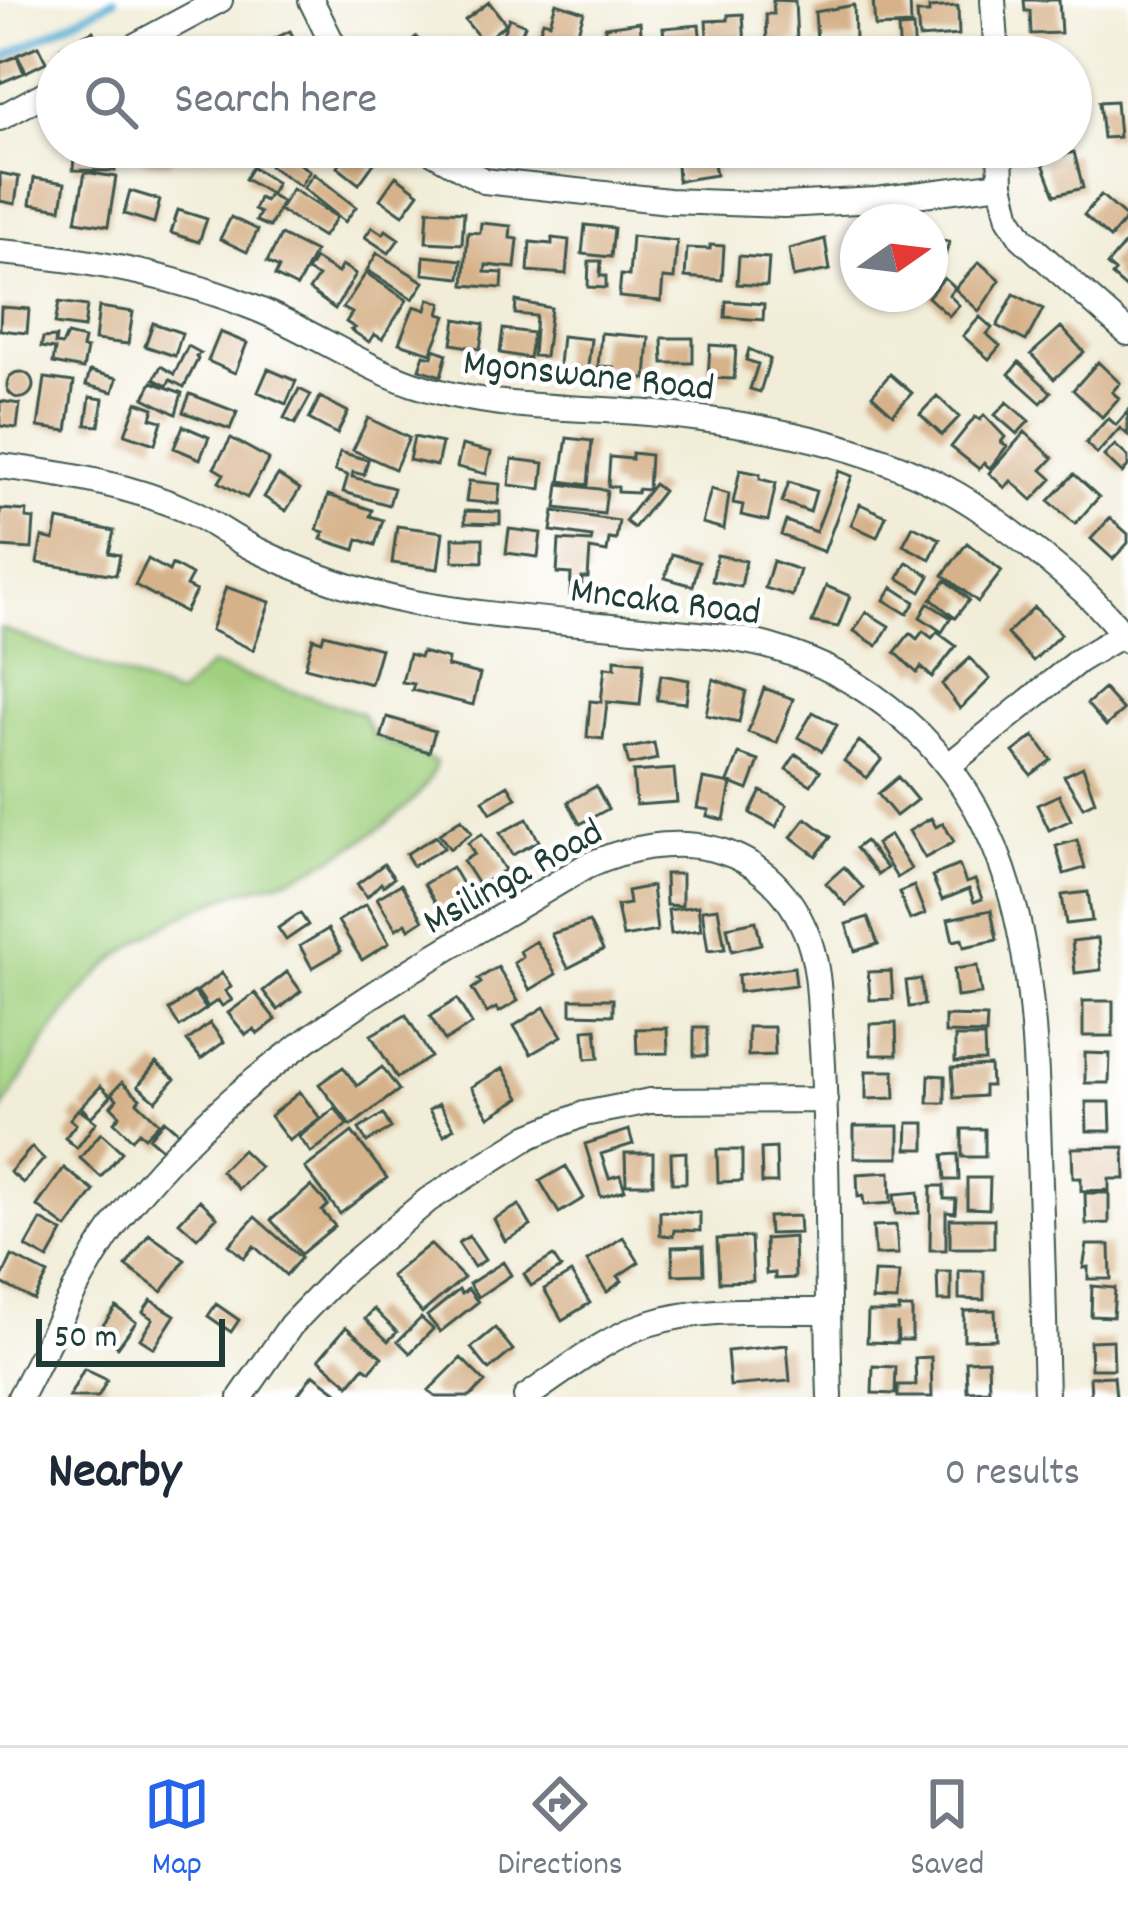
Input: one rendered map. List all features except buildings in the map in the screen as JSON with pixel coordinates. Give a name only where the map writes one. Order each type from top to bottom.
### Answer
[{"type":"street","points":[[153,36],[220,0]]},
{"type":"street","points":[[311,0],[329,36]]},
{"type":"street","points":[[993,0],[996,36]]},
{"type":"street","points":[[0,118],[36,98]]},
{"type":"street","points":[[461,168],[484,181],[669,201],[784,205],[876,200],[1000,184]]},
{"type":"street","points":[[1000,168],[1009,218],[1022,238],[1128,333]]},
{"type":"street","name":"Mgonswane Road","points":[[0,251],[96,263],[177,281],[260,310],[414,385],[468,399],[725,423],[891,463],[996,519],[1064,572],[1126,634]]},
{"type":"street","name":"Mncaka Road","points":[[0,466],[119,486],[193,513],[252,548],[312,575],[377,596],[458,611],[705,634],[770,646],[861,687],[914,728],[948,766],[994,841],[1017,907],[1035,1018],[1046,1397]]},
{"type":"street","points":[[948,766],[1078,661],[1126,634]]},
{"type":"street","name":"Msilinga Road","points":[[20,1397],[70,1301],[126,1210],[186,1141],[257,1074],[348,1010],[586,866],[626,849],[672,842],[718,850],[760,873],[793,908],[805,929],[817,975],[825,1100],[830,1397]]},
{"type":"street","points":[[242,1397],[291,1325],[340,1274],[428,1200],[530,1136],[584,1114],[650,1102],[825,1100]]},
{"type":"street","points":[[526,1397],[596,1350],[644,1325],[689,1313],[827,1311]]},
{"type":"green space","points":[[0,628],[178,696],[211,665],[361,713],[374,737],[436,762],[429,779],[397,815],[351,847],[307,871],[188,913],[115,959],[66,1011],[0,1113]]},
{"type":"waterway","points":[[44,36],[114,0]]},
{"type":"waterway","points":[[0,59],[36,40]]}]
